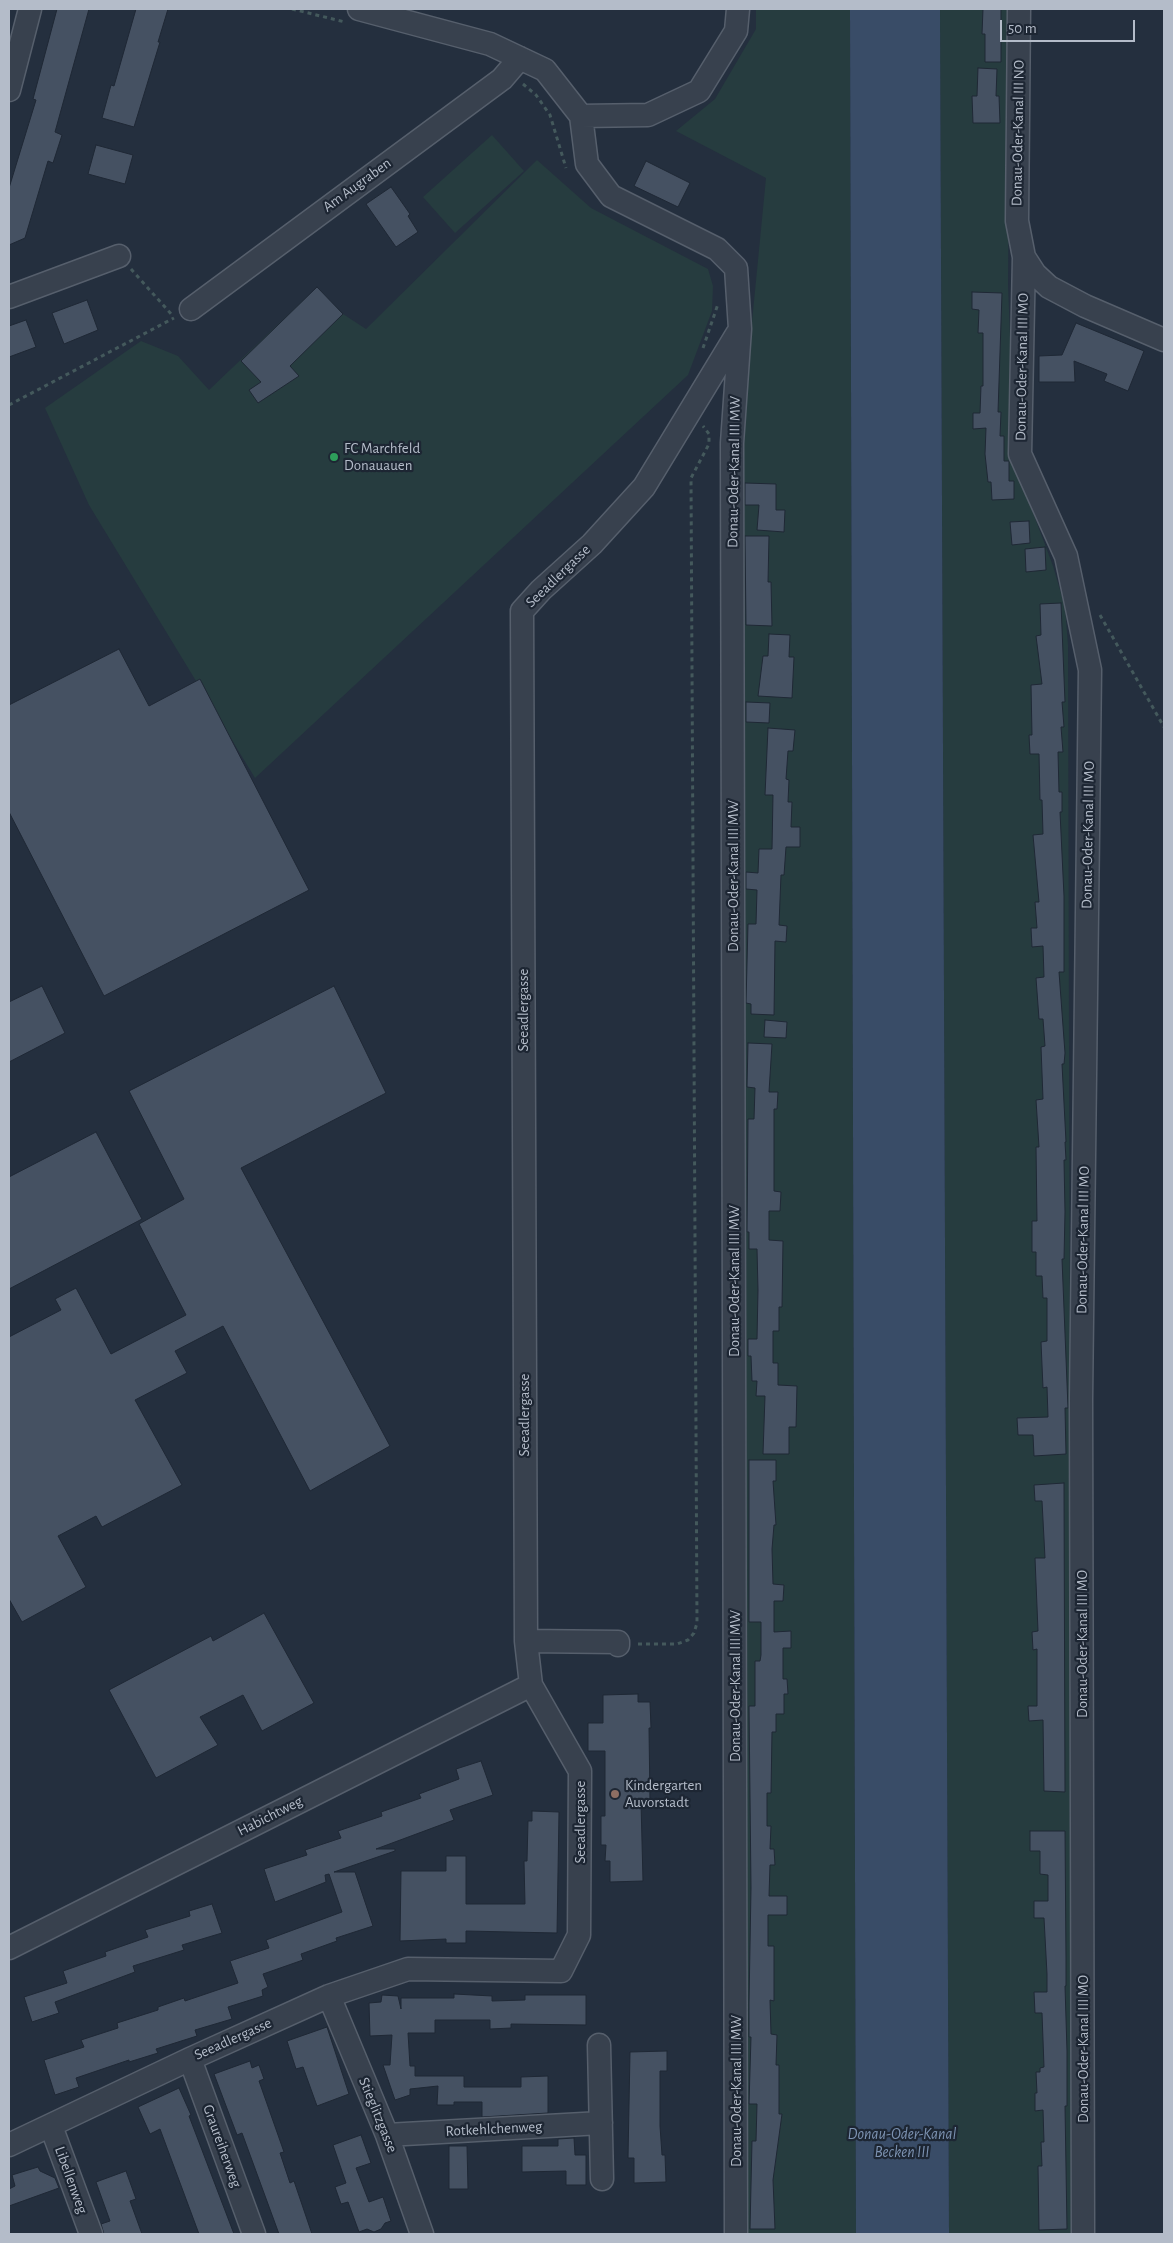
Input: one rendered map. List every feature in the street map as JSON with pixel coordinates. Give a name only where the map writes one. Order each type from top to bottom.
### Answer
[{"type":"street","points":[[9,90],[30,9]]},
{"type":"street","points":[[354,16],[490,44],[514,66],[545,70],[581,116],[648,115],[699,91],[736,32],[738,9]]},
{"type":"street","name":"Donau-Oder-Kanal III NO","points":[[1019,9],[1017,221],[1024,257]]},
{"type":"street","name":"Am Augraben","points":[[191,309],[502,79],[514,66]]},
{"type":"street","name":"Donau-Oder-Kanal III MW","points":[[581,116],[587,164],[611,196],[717,249],[736,268],[740,329],[732,443],[736,2234]]},
{"type":"street","points":[[9,297],[119,256]]},
{"type":"street","points":[[1024,257],[1035,274],[1049,287],[1085,306],[1164,340]]},
{"type":"street","name":"Donau-Oder-Kanal III MO","points":[[1024,257],[1020,454],[1066,556],[1090,670],[1081,1399],[1083,2234]]},
{"type":"street","name":"Seeadlergasse","points":[[9,2145],[190,2059],[329,1996],[408,1969],[561,1971],[579,1935],[580,1771],[531,1685],[526,1641],[522,610],[541,590],[592,544],[644,487],[691,413],[740,329]]},
{"type":"street","points":[[526,1641],[618,1642],[618,1644]]},
{"type":"street","name":"Habichtweg","points":[[9,1948],[531,1685]]},
{"type":"street","name":"Stieglitzgasse","points":[[329,1996],[387,2135],[422,2234]]},
{"type":"street","points":[[599,2045],[602,2180]]},
{"type":"street","name":"Graureiherweg","points":[[190,2059],[254,2234]]},
{"type":"street","name":"Rotkehlchenweg","points":[[387,2135],[601,2123]]},
{"type":"street","name":"Libellenweg","points":[[51,2126],[91,2234]]},
{"type":"path","points":[[292,9],[354,16]]},
{"type":"path","points":[[514,66],[550,115],[567,173]]},
{"type":"path","points":[[9,405],[175,318],[119,256]]},
{"type":"path","points":[[702,350],[720,298]]},
{"type":"path","points":[[618,1644],[676,1644],[688,1640],[694,1633],[697,1623],[692,478],[709,444],[709,434],[691,413]]},
{"type":"path","points":[[1095,607],[1164,727]]},
{"type":"green space","points":[[756,9],[850,9],[856,2234],[743,2234],[740,445],[766,178],[676,131],[715,99],[756,29]]},
{"type":"green space","points":[[940,9],[1010,9],[1008,285],[1015,465],[1053,566],[1065,607],[1068,645],[1072,2234],[949,2234]]},
{"type":"green space","points":[[492,135],[524,171],[455,233],[423,197]]},
{"type":"green space","name":"FC Marchfeld Donauauen","points":[[537,160],[591,208],[708,269],[713,286],[712,311],[688,375],[255,778],[89,505],[45,408],[141,341],[178,356],[209,390],[317,287],[343,314],[366,329]]},
{"type":"water","name":"Donau-Oder-Kanal Becken III","points":[[850,9],[940,9],[949,2234],[856,2234]]},
{"type":"building","points":[[57,9],[89,9],[55,132],[62,135],[53,163],[48,161],[25,238],[9,245],[9,188],[36,100],[33,99]]},
{"type":"building","points":[[136,9],[168,9],[134,127],[102,118],[111,85],[114,86]]},
{"type":"building","points":[[983,9],[1001,9],[1001,62],[985,62],[985,34],[982,34]]},
{"type":"building","points":[[978,68],[997,69],[996,96],[999,96],[1000,123],[973,123],[972,96],[977,96]]},
{"type":"building","points":[[96,145],[133,155],[125,184],[88,174]]},
{"type":"building","points":[[646,161],[690,183],[678,207],[634,186]]},
{"type":"building","points":[[391,187],[410,214],[408,216],[418,232],[396,247],[366,204]]},
{"type":"building","points":[[317,287],[343,314],[290,366],[299,376],[258,403],[249,390],[261,382],[241,361]]},
{"type":"building","points":[[972,292],[1002,293],[998,412],[1001,412],[1000,436],[1004,436],[1004,461],[1009,461],[1009,481],[1014,481],[1014,499],[992,500],[991,482],[988,482],[985,454],[986,428],[973,429],[973,413],[980,413],[981,386],[983,386],[983,333],[978,333],[979,310],[972,309]]},
{"type":"building","points":[[87,300],[98,330],[64,344],[52,313]]},
{"type":"building","points":[[26,320],[36,347],[9,357],[9,326]]},
{"type":"building","points":[[1076,323],[1144,351],[1128,391],[1104,381],[1107,374],[1074,361],[1075,382],[1039,382],[1039,356],[1062,355]]},
{"type":"building","points":[[745,483],[776,484],[776,510],[785,510],[784,532],[757,530],[759,505],[745,505]]},
{"type":"building","points":[[1029,521],[1030,543],[1012,545],[1010,522]]},
{"type":"building","points":[[745,536],[769,536],[768,582],[771,582],[772,626],[746,625]]},
{"type":"building","points":[[1045,547],[1046,570],[1026,572],[1025,549]]},
{"type":"building","points":[[1061,603],[1065,702],[1062,702],[1064,727],[1061,727],[1063,752],[1058,752],[1059,792],[1062,792],[1062,812],[1060,812],[1064,896],[1064,972],[1059,972],[1065,1053],[1064,1064],[1062,1064],[1066,1160],[1064,1160],[1064,1259],[1062,1259],[1068,1408],[1065,1408],[1066,1454],[1034,1456],[1033,1435],[1018,1435],[1017,1418],[1048,1417],[1047,1387],[1043,1388],[1041,1342],[1047,1341],[1047,1298],[1043,1298],[1042,1276],[1036,1276],[1036,1252],[1032,1252],[1032,1221],[1037,1221],[1036,1147],[1039,1147],[1036,1100],[1043,1099],[1041,1047],[1045,1046],[1043,1019],[1039,1019],[1036,978],[1044,977],[1043,946],[1032,947],[1031,928],[1037,928],[1035,902],[1039,902],[1033,835],[1043,834],[1042,800],[1040,800],[1039,754],[1030,754],[1029,735],[1032,735],[1031,685],[1042,684],[1036,636],[1041,635],[1040,604]]},
{"type":"building","points":[[769,634],[790,635],[789,657],[794,657],[792,698],[758,696],[763,656],[768,656]]},
{"type":"building","points":[[119,649],[149,706],[200,679],[309,890],[104,996],[9,812],[9,705]]},
{"type":"building","points":[[746,702],[770,703],[769,723],[746,722]]},
{"type":"building","points":[[768,728],[795,730],[793,751],[788,751],[786,779],[789,780],[788,802],[792,802],[791,827],[800,827],[800,847],[786,847],[784,875],[781,875],[779,925],[787,926],[786,942],[775,941],[774,1015],[751,1014],[751,1004],[746,1003],[748,924],[756,924],[757,890],[746,889],[746,872],[758,873],[759,849],[772,849],[773,795],[765,795]]},
{"type":"building","points":[[42,986],[65,1033],[9,1062],[9,1002]]},
{"type":"building","points":[[334,986],[386,1093],[241,1168],[390,1446],[310,1491],[223,1326],[175,1351],[187,1373],[135,1400],[182,1485],[102,1527],[96,1516],[58,1536],[86,1587],[22,1622],[9,1599],[9,1337],[61,1310],[55,1299],[76,1288],[111,1354],[186,1315],[139,1224],[184,1199],[129,1091]]},
{"type":"building","points":[[765,1020],[787,1022],[786,1038],[764,1037]]},
{"type":"building","points":[[748,1043],[772,1044],[769,1092],[778,1092],[777,1109],[774,1109],[774,1191],[781,1192],[780,1211],[769,1211],[769,1240],[783,1241],[782,1307],[779,1307],[779,1331],[773,1331],[773,1363],[778,1363],[778,1385],[797,1386],[796,1427],[789,1427],[789,1454],[763,1454],[765,1396],[756,1396],[757,1381],[752,1381],[751,1356],[748,1356],[748,1339],[757,1339],[758,1290],[757,1249],[749,1249],[749,1232],[747,1232],[748,1119],[754,1119],[755,1088],[747,1087]]},
{"type":"building","points":[[96,1132],[142,1219],[9,1289],[9,1177]]},
{"type":"building","points":[[749,1460],[776,1460],[776,1481],[773,1481],[776,1525],[774,1525],[772,1549],[773,1584],[784,1585],[783,1601],[774,1601],[774,1632],[791,1631],[791,1648],[783,1648],[783,1679],[787,1679],[788,1694],[784,1694],[784,1714],[776,1714],[776,1732],[772,1732],[771,1793],[767,1793],[767,1826],[771,1826],[770,1849],[774,1849],[775,1865],[770,1865],[769,1896],[787,1896],[787,1915],[768,1915],[768,1946],[774,1946],[774,2001],[770,2000],[771,2034],[777,2035],[776,2065],[779,2065],[779,2114],[782,2114],[773,2180],[775,2229],[750,2229],[752,2141],[756,2141],[757,2104],[749,2104],[751,1888],[749,1706],[755,1706],[755,1661],[760,1661],[761,1655],[761,1622],[749,1622]]},
{"type":"building","points":[[1064,1483],[1065,1792],[1044,1791],[1043,1720],[1029,1721],[1028,1706],[1037,1706],[1037,1649],[1033,1650],[1032,1632],[1038,1631],[1035,1558],[1045,1558],[1042,1501],[1035,1501],[1034,1485]]},
{"type":"building","points":[[264,1613],[314,1703],[262,1731],[243,1695],[200,1717],[218,1745],[156,1778],[109,1690],[211,1636],[213,1641]]},
{"type":"building","points":[[638,1694],[638,1702],[650,1702],[651,1728],[649,1728],[650,1802],[641,1802],[643,1881],[610,1882],[610,1861],[605,1861],[606,1845],[601,1845],[601,1816],[605,1816],[605,1751],[588,1751],[588,1723],[603,1723],[603,1695]]},
{"type":"building","points":[[481,1761],[493,1795],[450,1810],[454,1820],[376,1849],[395,1849],[395,1851],[334,1872],[355,1872],[373,1926],[336,1938],[337,1941],[301,1954],[303,1960],[263,1974],[268,1987],[262,1990],[263,1996],[228,2007],[232,2019],[195,2030],[197,2036],[156,2049],[158,2053],[129,2062],[129,2060],[76,2078],[79,2087],[55,2095],[44,2060],[84,2047],[81,2040],[118,2028],[117,2023],[158,2010],[158,2007],[184,1998],[185,2001],[238,1983],[230,1961],[269,1948],[266,1940],[342,1912],[329,1874],[325,1875],[326,1882],[275,1902],[264,1869],[307,1855],[305,1850],[341,1838],[338,1831],[382,1816],[381,1812],[421,1798],[419,1794],[459,1779],[456,1769]]},
{"type":"building","points":[[532,1811],[559,1812],[557,1933],[466,1931],[466,1943],[446,1943],[446,1939],[400,1941],[401,1871],[446,1871],[446,1856],[466,1856],[466,1904],[525,1904],[524,1861],[527,1861],[528,1821],[532,1821]]},
{"type":"building","points":[[1030,1831],[1065,1831],[1067,2229],[1039,2230],[1038,2166],[1042,2166],[1041,2142],[1044,2142],[1043,2110],[1035,2111],[1035,2093],[1037,2093],[1036,2072],[1040,2072],[1040,2068],[1044,2067],[1042,2013],[1035,2013],[1034,1992],[1047,1992],[1047,1974],[1044,1918],[1034,1918],[1034,1901],[1048,1901],[1048,1875],[1040,1874],[1040,1851],[1030,1851]]},
{"type":"building","points":[[212,1904],[222,1933],[182,1945],[184,1950],[133,1966],[135,1972],[55,2002],[59,2013],[32,2022],[24,1997],[67,1983],[63,1971],[106,1956],[105,1952],[148,1937],[145,1930],[190,1916],[189,1911]]},
{"type":"building","points":[[454,1994],[492,1996],[492,2001],[525,2000],[525,1995],[586,1995],[586,2025],[511,2024],[511,2028],[490,2029],[490,2020],[435,2020],[435,2033],[408,2033],[410,2066],[415,2066],[415,2076],[464,2076],[464,2087],[521,2087],[521,2077],[548,2076],[548,2113],[482,2117],[482,2102],[454,2102],[454,2105],[437,2105],[438,2086],[410,2089],[410,2095],[395,2100],[383,2065],[390,2065],[392,2035],[370,2036],[369,2003],[381,2002],[382,1995],[398,1996],[401,2009],[401,1998],[454,1998]]},
{"type":"building","points":[[327,2027],[349,2094],[317,2106],[303,2067],[296,2069],[287,2041]]},
{"type":"building","points":[[667,2051],[667,2071],[660,2071],[660,2126],[662,2155],[665,2155],[666,2182],[634,2183],[634,2158],[628,2158],[630,2052]]},
{"type":"building","points":[[250,2061],[252,2068],[259,2065],[264,2079],[259,2081],[284,2152],[280,2153],[290,2183],[294,2181],[312,2234],[279,2234],[242,2133],[237,2135],[214,2074]]},
{"type":"building","points":[[179,2088],[191,2115],[189,2116],[234,2234],[199,2234],[160,2129],[150,2134],[138,2107]]},
{"type":"building","points":[[361,2135],[371,2163],[356,2168],[369,2202],[383,2197],[391,2221],[385,2223],[381,2229],[374,2232],[367,2229],[359,2232],[348,2202],[341,2204],[335,2187],[346,2183],[333,2145]]},
{"type":"building","points":[[574,2138],[575,2155],[586,2155],[586,2185],[566,2185],[566,2171],[522,2172],[522,2146],[558,2146],[558,2139]]},
{"type":"building","points":[[449,2146],[467,2146],[468,2189],[449,2189]]},
{"type":"building","points":[[38,2167],[40,2171],[55,2178],[59,2188],[9,2206],[9,2189],[15,2186],[12,2175]]},
{"type":"building","points":[[126,2171],[136,2199],[130,2201],[142,2234],[104,2234],[101,2224],[110,2221],[96,2182]]},
{"type":"place","name":"FC Marchfeld Donauauen","points":[[334,457]]},
{"type":"place","name":"Kindergarten Auvorstadt","points":[[615,1794]]}]
